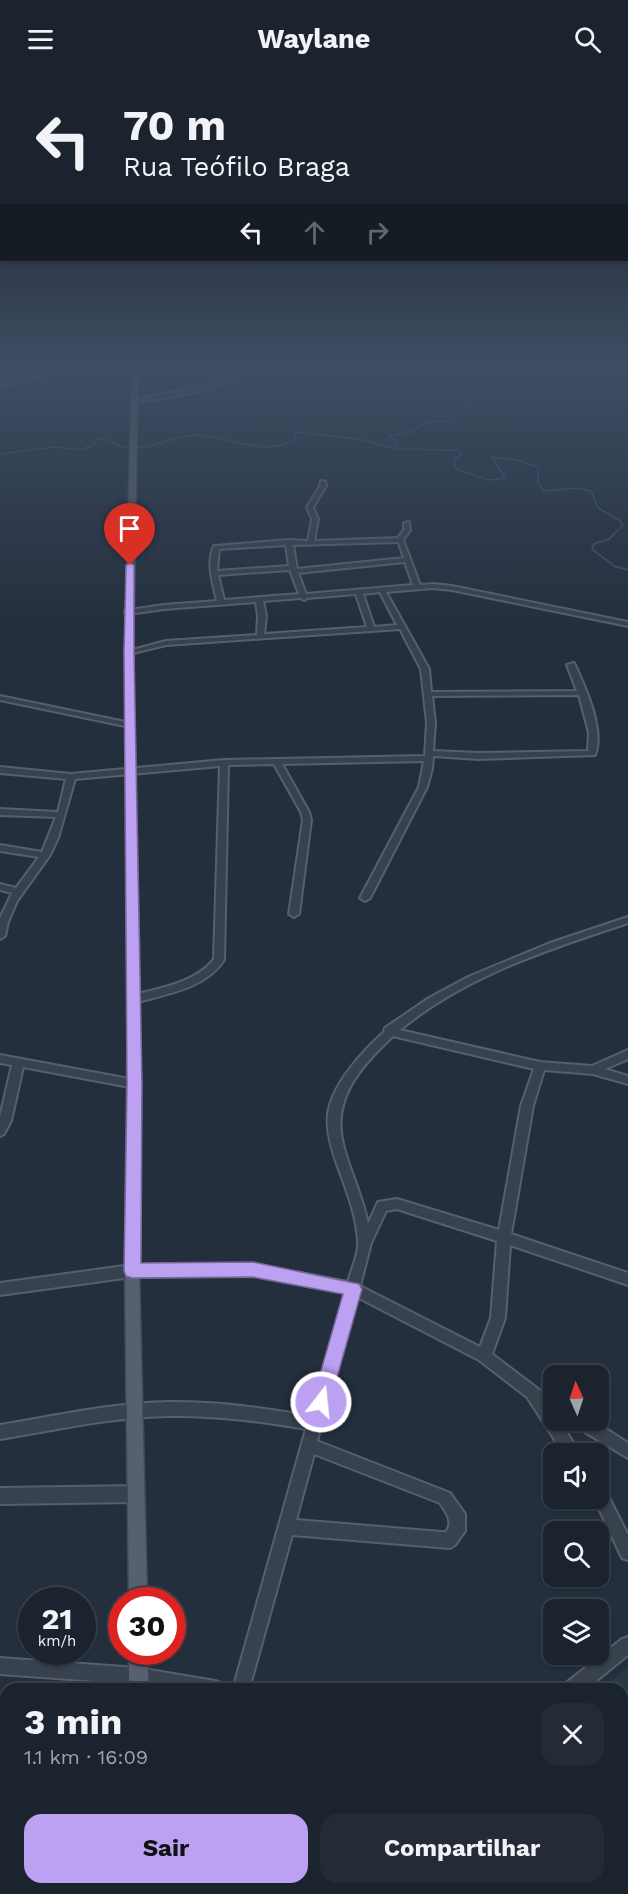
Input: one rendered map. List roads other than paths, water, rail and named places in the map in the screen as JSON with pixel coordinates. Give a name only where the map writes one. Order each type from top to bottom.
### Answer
[{"type":"main road","points":[[133,454],[129,652],[135,999],[132,1271],[138,1587]]},
{"type":"main road","points":[[138,1665],[139,1682]]},
{"type":"street","points":[[311,541],[315,519],[310,507],[323,486],[323,482]]},
{"type":"street","points":[[400,540],[407,530],[407,522]]},
{"type":"street","points":[[221,603],[214,573],[216,547],[311,541],[400,540]]},
{"type":"street","points":[[400,540],[417,587]]},
{"type":"street","points":[[289,542],[293,569],[304,598]]},
{"type":"street","points":[[214,573],[408,560]]},
{"type":"street","points":[[129,612],[417,587],[452,588],[628,624]]},
{"type":"street","points":[[365,898],[423,787],[428,769],[431,723],[429,694],[423,663],[383,591]]},
{"type":"street","points":[[359,593],[371,628]]},
{"type":"street","points":[[259,600],[262,616],[260,637]]},
{"type":"street","points":[[129,652],[166,643],[401,627]]},
{"type":"street","points":[[0,771],[71,777],[224,763],[592,753],[594,745],[590,719],[571,665]]},
{"type":"street","points":[[429,694],[582,693]]},
{"type":"street","points":[[0,698],[130,725]]},
{"type":"street","points":[[277,762],[307,820],[294,914]]},
{"type":"street","points":[[135,999],[200,978],[210,972],[219,960],[224,763]]},
{"type":"street","points":[[0,936],[3,922],[17,891],[45,855],[61,815],[71,777]]},
{"type":"street","points":[[0,812],[61,815]]},
{"type":"street","points":[[0,848],[45,855]]},
{"type":"street","points":[[0,887],[17,891]]},
{"type":"street","points":[[365,1244],[355,1198],[339,1154],[334,1119],[335,1106],[351,1074],[389,1031],[446,994],[528,955],[628,920]]},
{"type":"street","points":[[389,1031],[540,1066],[594,1070],[628,1080]]},
{"type":"street","points":[[594,1070],[628,1054]]},
{"type":"street","points":[[0,1059],[135,1084]]},
{"type":"street","points":[[0,1131],[5,1121],[18,1063]]},
{"type":"street","points":[[484,1356],[498,1318],[504,1238],[527,1106],[540,1066]]},
{"type":"street","points":[[243,1683],[365,1244],[382,1206],[391,1203],[554,1251],[628,1279]]},
{"type":"street","points":[[0,1289],[132,1271],[253,1270],[353,1289],[484,1356],[543,1399]]},
{"type":"street","points":[[531,1392],[566,1443]]},
{"type":"street","points":[[0,1432],[134,1412],[189,1408],[315,1424]]},
{"type":"street","points":[[596,1431],[628,1451]]},
{"type":"street","points":[[286,1527],[441,1540],[450,1540],[457,1531],[457,1514],[445,1498],[310,1445]]},
{"type":"street","points":[[0,1496],[136,1494]]},
{"type":"street","points":[[607,1509],[628,1552]]},
{"type":"street","points":[[580,1683],[628,1645]]},
{"type":"street","points":[[0,1666],[139,1682]]},
{"type":"waterway","points":[[460,454],[454,460],[456,469],[489,480],[505,478],[492,457],[516,460],[538,467],[538,483],[544,491],[577,488],[591,491],[598,508],[619,520],[623,525],[609,539],[594,544],[592,549],[614,566],[628,570]]}]
